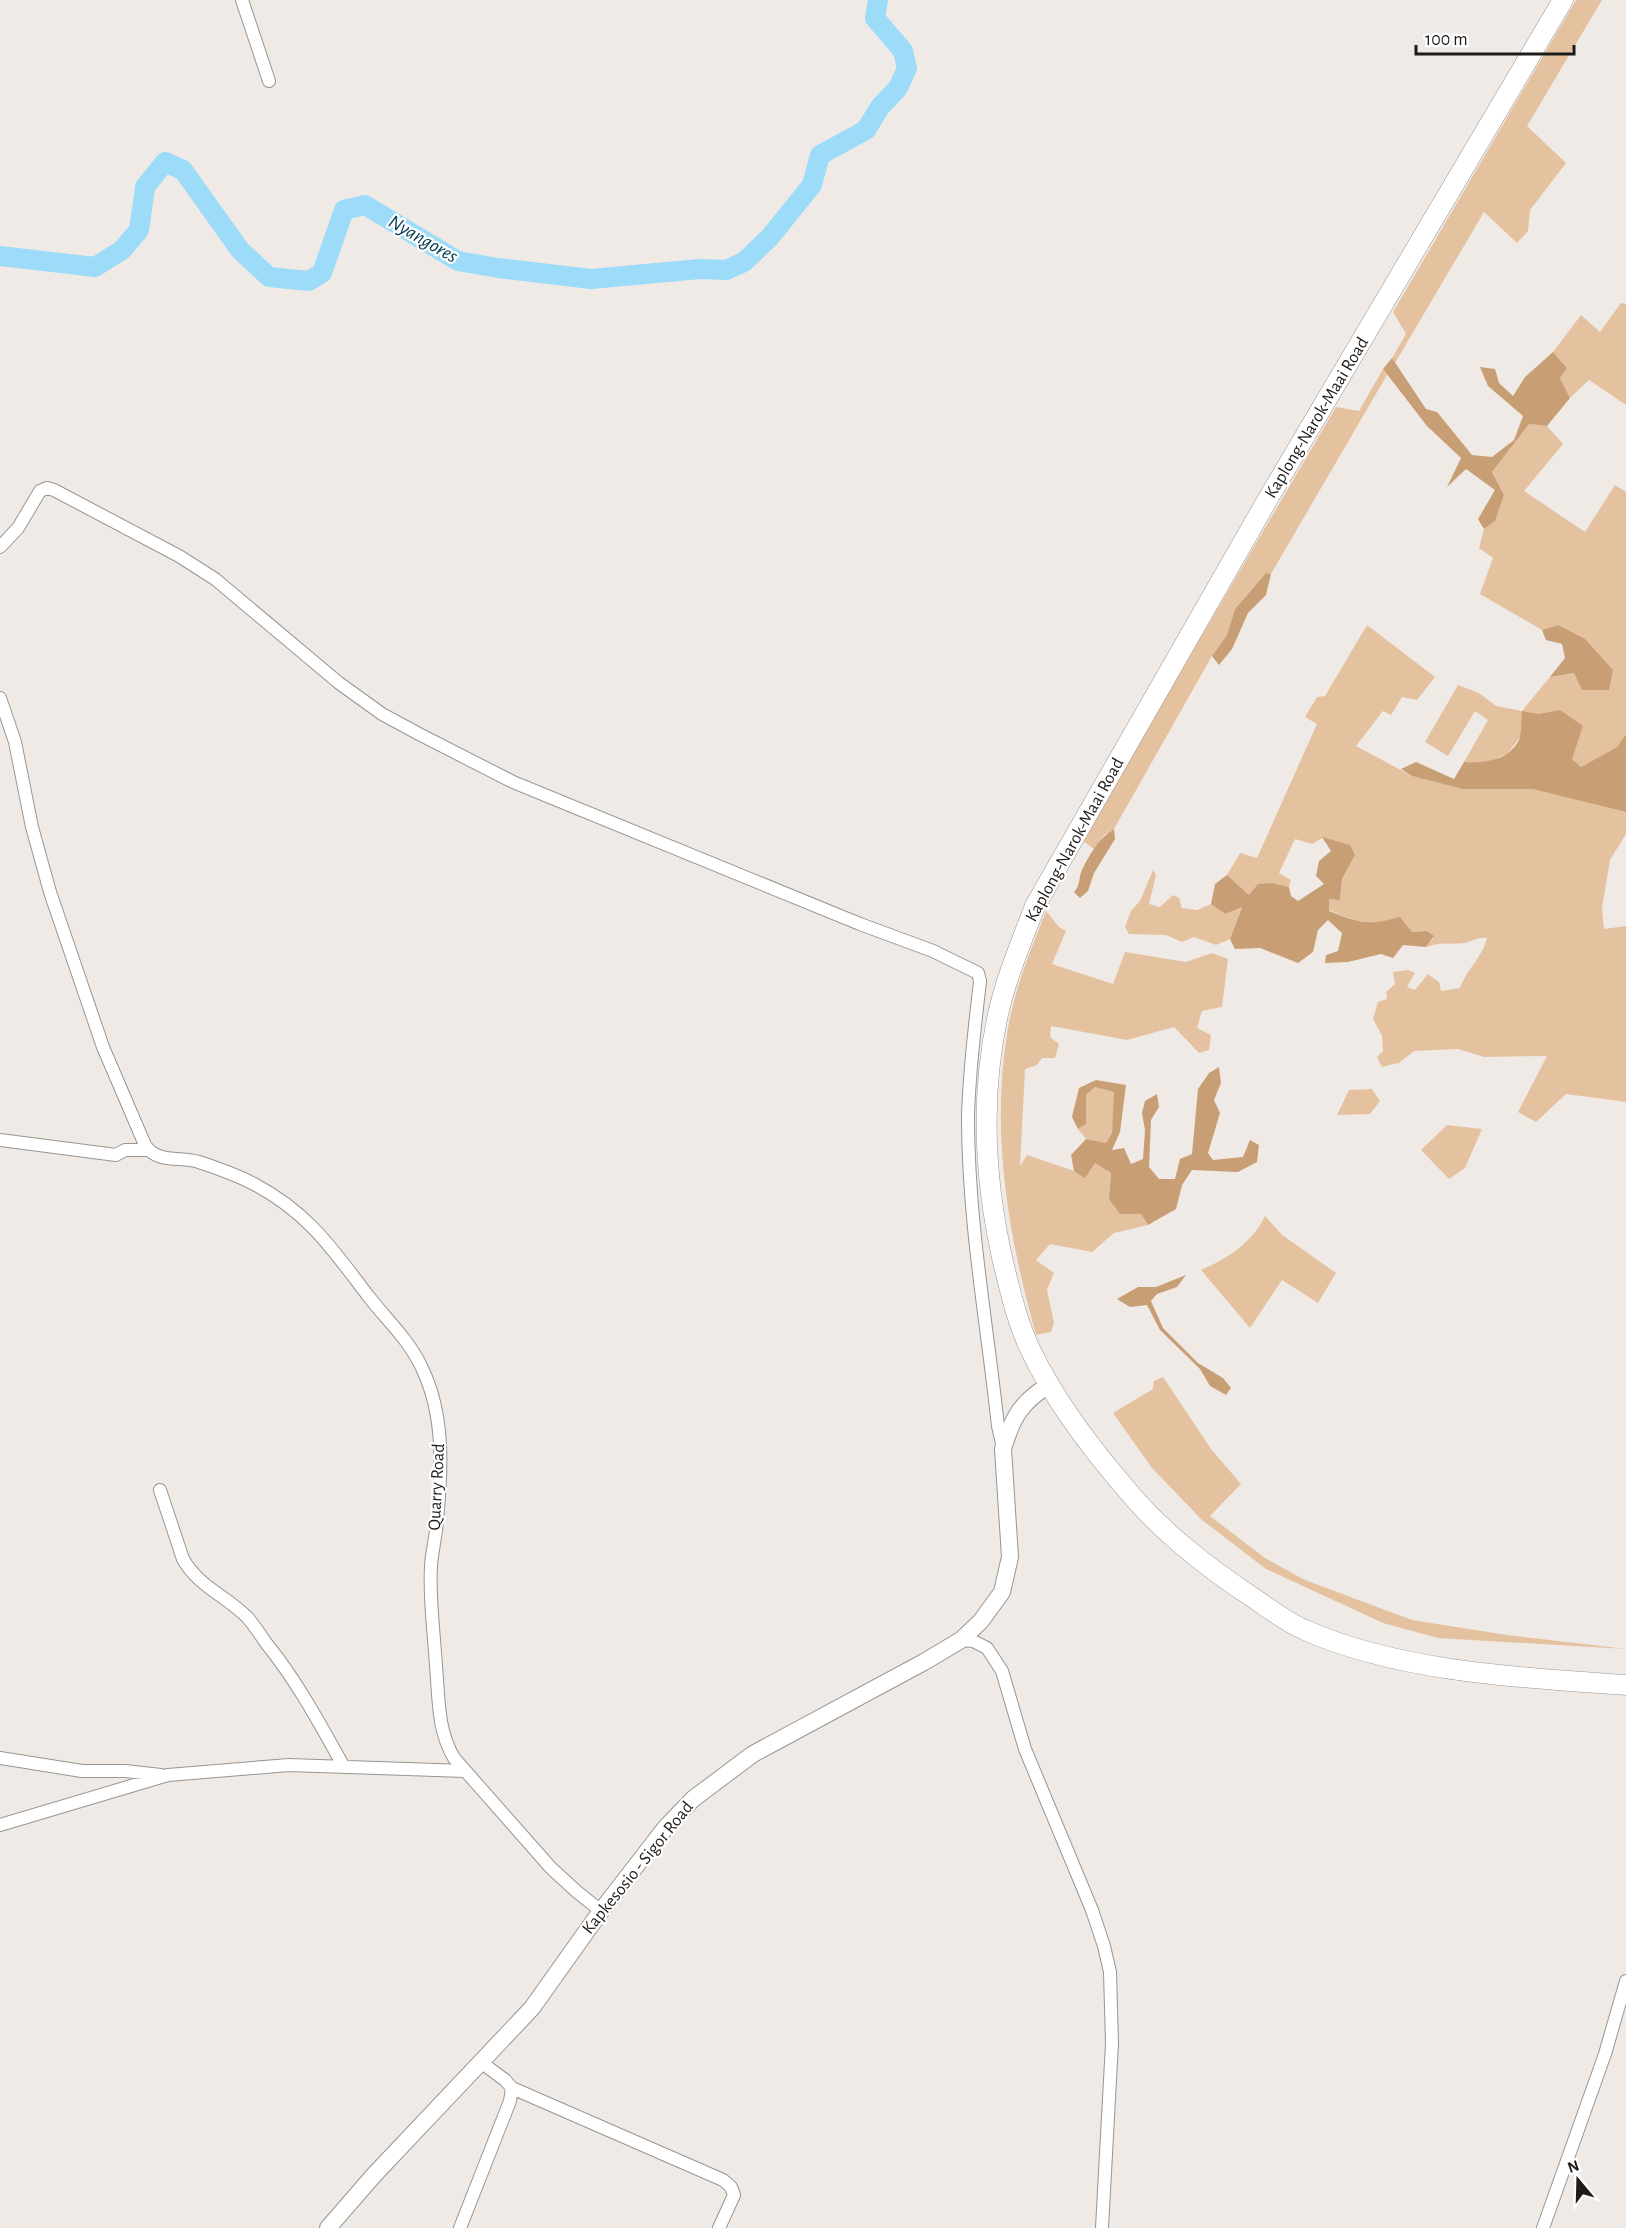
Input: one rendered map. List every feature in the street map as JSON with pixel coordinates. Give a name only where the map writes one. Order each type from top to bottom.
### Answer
[{"type":"highway","name":"Kaplong-Narok-Maai Road","points":[[1563,0],[1269,497],[1035,906],[1014,960],[998,1017],[990,1063],[986,1147],[998,1237],[1015,1311],[1031,1351],[1049,1384],[1091,1448],[1142,1508],[1203,1564],[1303,1629],[1328,1639],[1405,1660],[1507,1676],[1626,1685]]},
{"type":"main road","name":"Kapkesosio - Sigor Road","points":[[328,2228],[374,2175],[532,2008],[601,1911],[666,1827],[693,1798],[727,1771],[772,1742],[961,1640],[994,1606],[1002,1592],[1008,1569],[1011,1542],[1003,1449],[1011,1423],[1018,1411],[1034,1394],[1049,1384]]},
{"type":"street","points":[[242,0],[269,81]]},
{"type":"street","points":[[0,546],[18,528],[40,491],[47,488],[54,490],[179,556],[215,579],[339,683],[382,714],[420,734],[513,782],[860,924],[933,951],[976,972],[980,981],[970,1066],[968,1118],[972,1209],[979,1288],[1003,1449]]},
{"type":"street","points":[[0,698],[15,742],[32,827],[50,892],[103,1047],[148,1150],[125,1150],[116,1155],[0,1140]]},
{"type":"street","name":"Quarry Road","points":[[148,1150],[166,1158],[196,1161],[254,1184],[307,1220],[329,1243],[369,1297],[396,1328],[422,1366],[437,1410],[441,1453],[437,1522],[431,1565],[432,1618],[438,1711],[450,1750],[465,1771],[551,1868],[601,1911]]},
{"type":"street","points":[[160,1490],[183,1559],[189,1569],[206,1587],[247,1617],[281,1661],[344,1767]]},
{"type":"street","points":[[961,1640],[973,1641],[987,1648],[1002,1671],[1025,1749],[1092,1910],[1106,1955],[1110,1972],[1112,2043],[1102,2228]]},
{"type":"street","points":[[0,1758],[82,1771],[125,1771],[168,1775],[270,1766],[465,1771]]},
{"type":"street","points":[[0,1825],[168,1775]]},
{"type":"street","points":[[1543,2228],[1605,2054],[1626,1982]]},
{"type":"street","points":[[482,2063],[512,2088],[723,2180],[734,2195],[719,2228]]},
{"type":"street","points":[[460,2228],[504,2119],[512,2088]]},
{"type":"shaded area","points":[[1576,0],[1602,0],[1527,126],[1566,163],[1530,210],[1528,231],[1517,243],[1484,212],[1395,363],[1392,358],[1406,334],[1393,312]]},
{"type":"shaded area","points":[[1621,303],[1626,304],[1626,405],[1589,380],[1570,398],[1560,378],[1567,368],[1553,352],[1581,315],[1600,332]]},
{"type":"shaded area","points":[[1553,352],[1567,368],[1560,378],[1570,398],[1547,426],[1529,424],[1492,472],[1504,495],[1495,521],[1484,529],[1478,519],[1495,490],[1466,469],[1447,487],[1461,458],[1427,426],[1383,369],[1392,358],[1426,409],[1437,412],[1472,455],[1492,457],[1514,440],[1523,416],[1488,386],[1480,367],[1495,369],[1499,383],[1513,396],[1525,377]]},
{"type":"shaded area","points":[[1383,369],[1387,375],[1271,574],[1266,573],[1235,609],[1227,635],[1212,656],[1114,829],[1104,835],[1095,850],[1082,840],[1336,407],[1359,411]]},
{"type":"shaded area","points":[[1529,424],[1547,426],[1563,444],[1524,491],[1585,532],[1615,485],[1626,492],[1626,734],[1617,747],[1581,767],[1572,759],[1560,710],[1538,714],[1508,753],[1487,763],[1464,762],[1488,720],[1475,711],[1448,756],[1425,742],[1458,685],[1479,693],[1496,706],[1522,711],[1550,677],[1574,673],[1558,625],[1542,630],[1480,594],[1493,558],[1479,548],[1484,529],[1495,520],[1504,495],[1492,472]]},
{"type":"shaded area","points":[[1266,573],[1271,574],[1266,595],[1248,613],[1232,649],[1219,665],[1212,656],[1227,635],[1235,609]]},
{"type":"shaded area","points":[[1367,625],[1435,677],[1417,700],[1402,697],[1391,715],[1383,711],[1356,746],[1412,776],[1462,789],[1532,789],[1626,812],[1626,834],[1610,860],[1602,908],[1604,929],[1626,926],[1626,1102],[1566,1094],[1536,1122],[1518,1112],[1547,1056],[1484,1057],[1458,1049],[1414,1051],[1399,1063],[1382,1067],[1377,1057],[1383,1051],[1382,1036],[1373,1019],[1378,1002],[1387,999],[1386,992],[1395,984],[1393,972],[1408,970],[1415,973],[1407,987],[1415,990],[1428,974],[1439,982],[1441,991],[1460,988],[1487,938],[1426,947],[1434,937],[1427,931],[1412,932],[1400,918],[1364,922],[1329,910],[1329,898],[1340,900],[1342,879],[1355,855],[1322,838],[1312,844],[1295,839],[1279,873],[1291,880],[1289,887],[1272,883],[1249,895],[1227,875],[1240,853],[1257,858],[1317,724],[1305,717],[1317,697],[1325,696]]},
{"type":"shaded area","points":[[1558,625],[1585,639],[1613,670],[1609,690],[1582,690],[1574,673],[1550,677],[1565,658],[1562,644],[1546,640],[1542,630]]},
{"type":"shaded area","points":[[1560,710],[1583,726],[1572,759],[1581,767],[1617,747],[1626,734],[1626,812],[1532,789],[1462,789],[1412,776],[1401,769],[1416,762],[1454,779],[1464,762],[1495,759],[1514,747],[1520,737],[1522,711],[1538,714]]},
{"type":"shaded area","points":[[1114,829],[1115,839],[1094,873],[1088,891],[1080,898],[1074,892],[1078,887],[1085,864],[1100,842]]},
{"type":"shaded area","points":[[1322,837],[1350,845],[1355,855],[1342,879],[1340,900],[1329,899],[1329,911],[1364,922],[1380,922],[1400,917],[1412,932],[1427,931],[1434,936],[1426,947],[1403,945],[1393,958],[1381,954],[1348,962],[1325,963],[1326,955],[1338,951],[1342,933],[1328,920],[1318,930],[1313,952],[1298,963],[1260,948],[1235,949],[1230,939],[1242,907],[1225,914],[1211,904],[1215,884],[1227,875],[1249,895],[1258,884],[1272,883],[1289,887],[1291,896],[1298,901],[1324,884],[1316,876],[1319,861],[1331,851]]},
{"type":"shaded area","points":[[1153,870],[1156,875],[1149,904],[1160,907],[1173,895],[1179,898],[1182,908],[1197,910],[1211,904],[1225,914],[1242,906],[1230,939],[1216,945],[1194,937],[1182,942],[1166,935],[1129,934],[1125,927],[1131,911],[1140,901]]},
{"type":"shaded area","points":[[1046,911],[1059,927],[1066,931],[1052,964],[1113,984],[1125,952],[1186,962],[1212,953],[1228,959],[1222,1007],[1202,1011],[1197,1028],[1211,1035],[1209,1050],[1199,1053],[1174,1027],[1127,1040],[1051,1026],[1050,1037],[1059,1044],[1055,1058],[1042,1058],[1037,1065],[1025,1069],[1020,1166],[1027,1155],[1085,1177],[1095,1163],[1111,1173],[1109,1199],[1141,1214],[1148,1225],[1114,1233],[1092,1252],[1050,1244],[1036,1260],[1054,1273],[1047,1290],[1054,1323],[1051,1332],[1036,1335],[1010,1221],[1005,1183],[1001,1106],[1003,1067],[1011,1013],[1024,969]]},
{"type":"shaded area","points":[[1219,1067],[1221,1083],[1214,1100],[1220,1113],[1208,1153],[1213,1160],[1243,1157],[1250,1140],[1259,1145],[1257,1162],[1238,1172],[1192,1170],[1182,1185],[1176,1209],[1148,1225],[1141,1214],[1120,1214],[1109,1199],[1111,1173],[1095,1163],[1085,1178],[1074,1171],[1071,1155],[1086,1139],[1106,1143],[1112,1133],[1114,1092],[1095,1087],[1086,1095],[1086,1124],[1078,1129],[1072,1117],[1079,1088],[1096,1080],[1126,1085],[1120,1132],[1112,1150],[1124,1148],[1131,1164],[1143,1159],[1145,1130],[1142,1113],[1145,1101],[1157,1094],[1159,1107],[1151,1120],[1149,1167],[1159,1179],[1175,1179],[1180,1159],[1192,1154],[1198,1089],[1209,1073]]},
{"type":"shaded area","points":[[1095,1087],[1115,1092],[1112,1133],[1106,1143],[1086,1139],[1078,1129],[1086,1124],[1086,1095]]},
{"type":"shaded area","points":[[1372,1089],[1380,1101],[1370,1114],[1337,1115],[1349,1090]]},
{"type":"shaded area","points":[[1447,1125],[1482,1129],[1465,1168],[1449,1179],[1421,1150]]},
{"type":"shaded area","points":[[1265,1216],[1282,1235],[1336,1273],[1318,1303],[1282,1280],[1250,1328],[1201,1270],[1238,1249],[1254,1234]]},
{"type":"shaded area","points":[[1186,1275],[1177,1287],[1157,1294],[1151,1301],[1163,1328],[1198,1363],[1223,1378],[1231,1388],[1226,1395],[1210,1386],[1200,1369],[1160,1330],[1147,1305],[1130,1307],[1117,1299],[1138,1287],[1156,1287]]},
{"type":"shaded area","points":[[1163,1377],[1211,1449],[1241,1484],[1210,1516],[1265,1558],[1305,1580],[1412,1620],[1507,1635],[1626,1649],[1438,1638],[1383,1623],[1266,1569],[1202,1520],[1152,1468],[1113,1413],[1153,1389],[1154,1381]]},
{"type":"waterway","name":"Nyangores","points":[[0,256],[95,267],[122,250],[139,230],[145,187],[165,162],[183,170],[240,250],[269,277],[309,281],[322,273],[344,210],[365,205],[458,261],[591,279],[700,269],[726,270],[744,262],[770,237],[812,185],[820,155],[866,130],[880,107],[898,88],[907,68],[903,51],[875,18],[878,0]]}]
